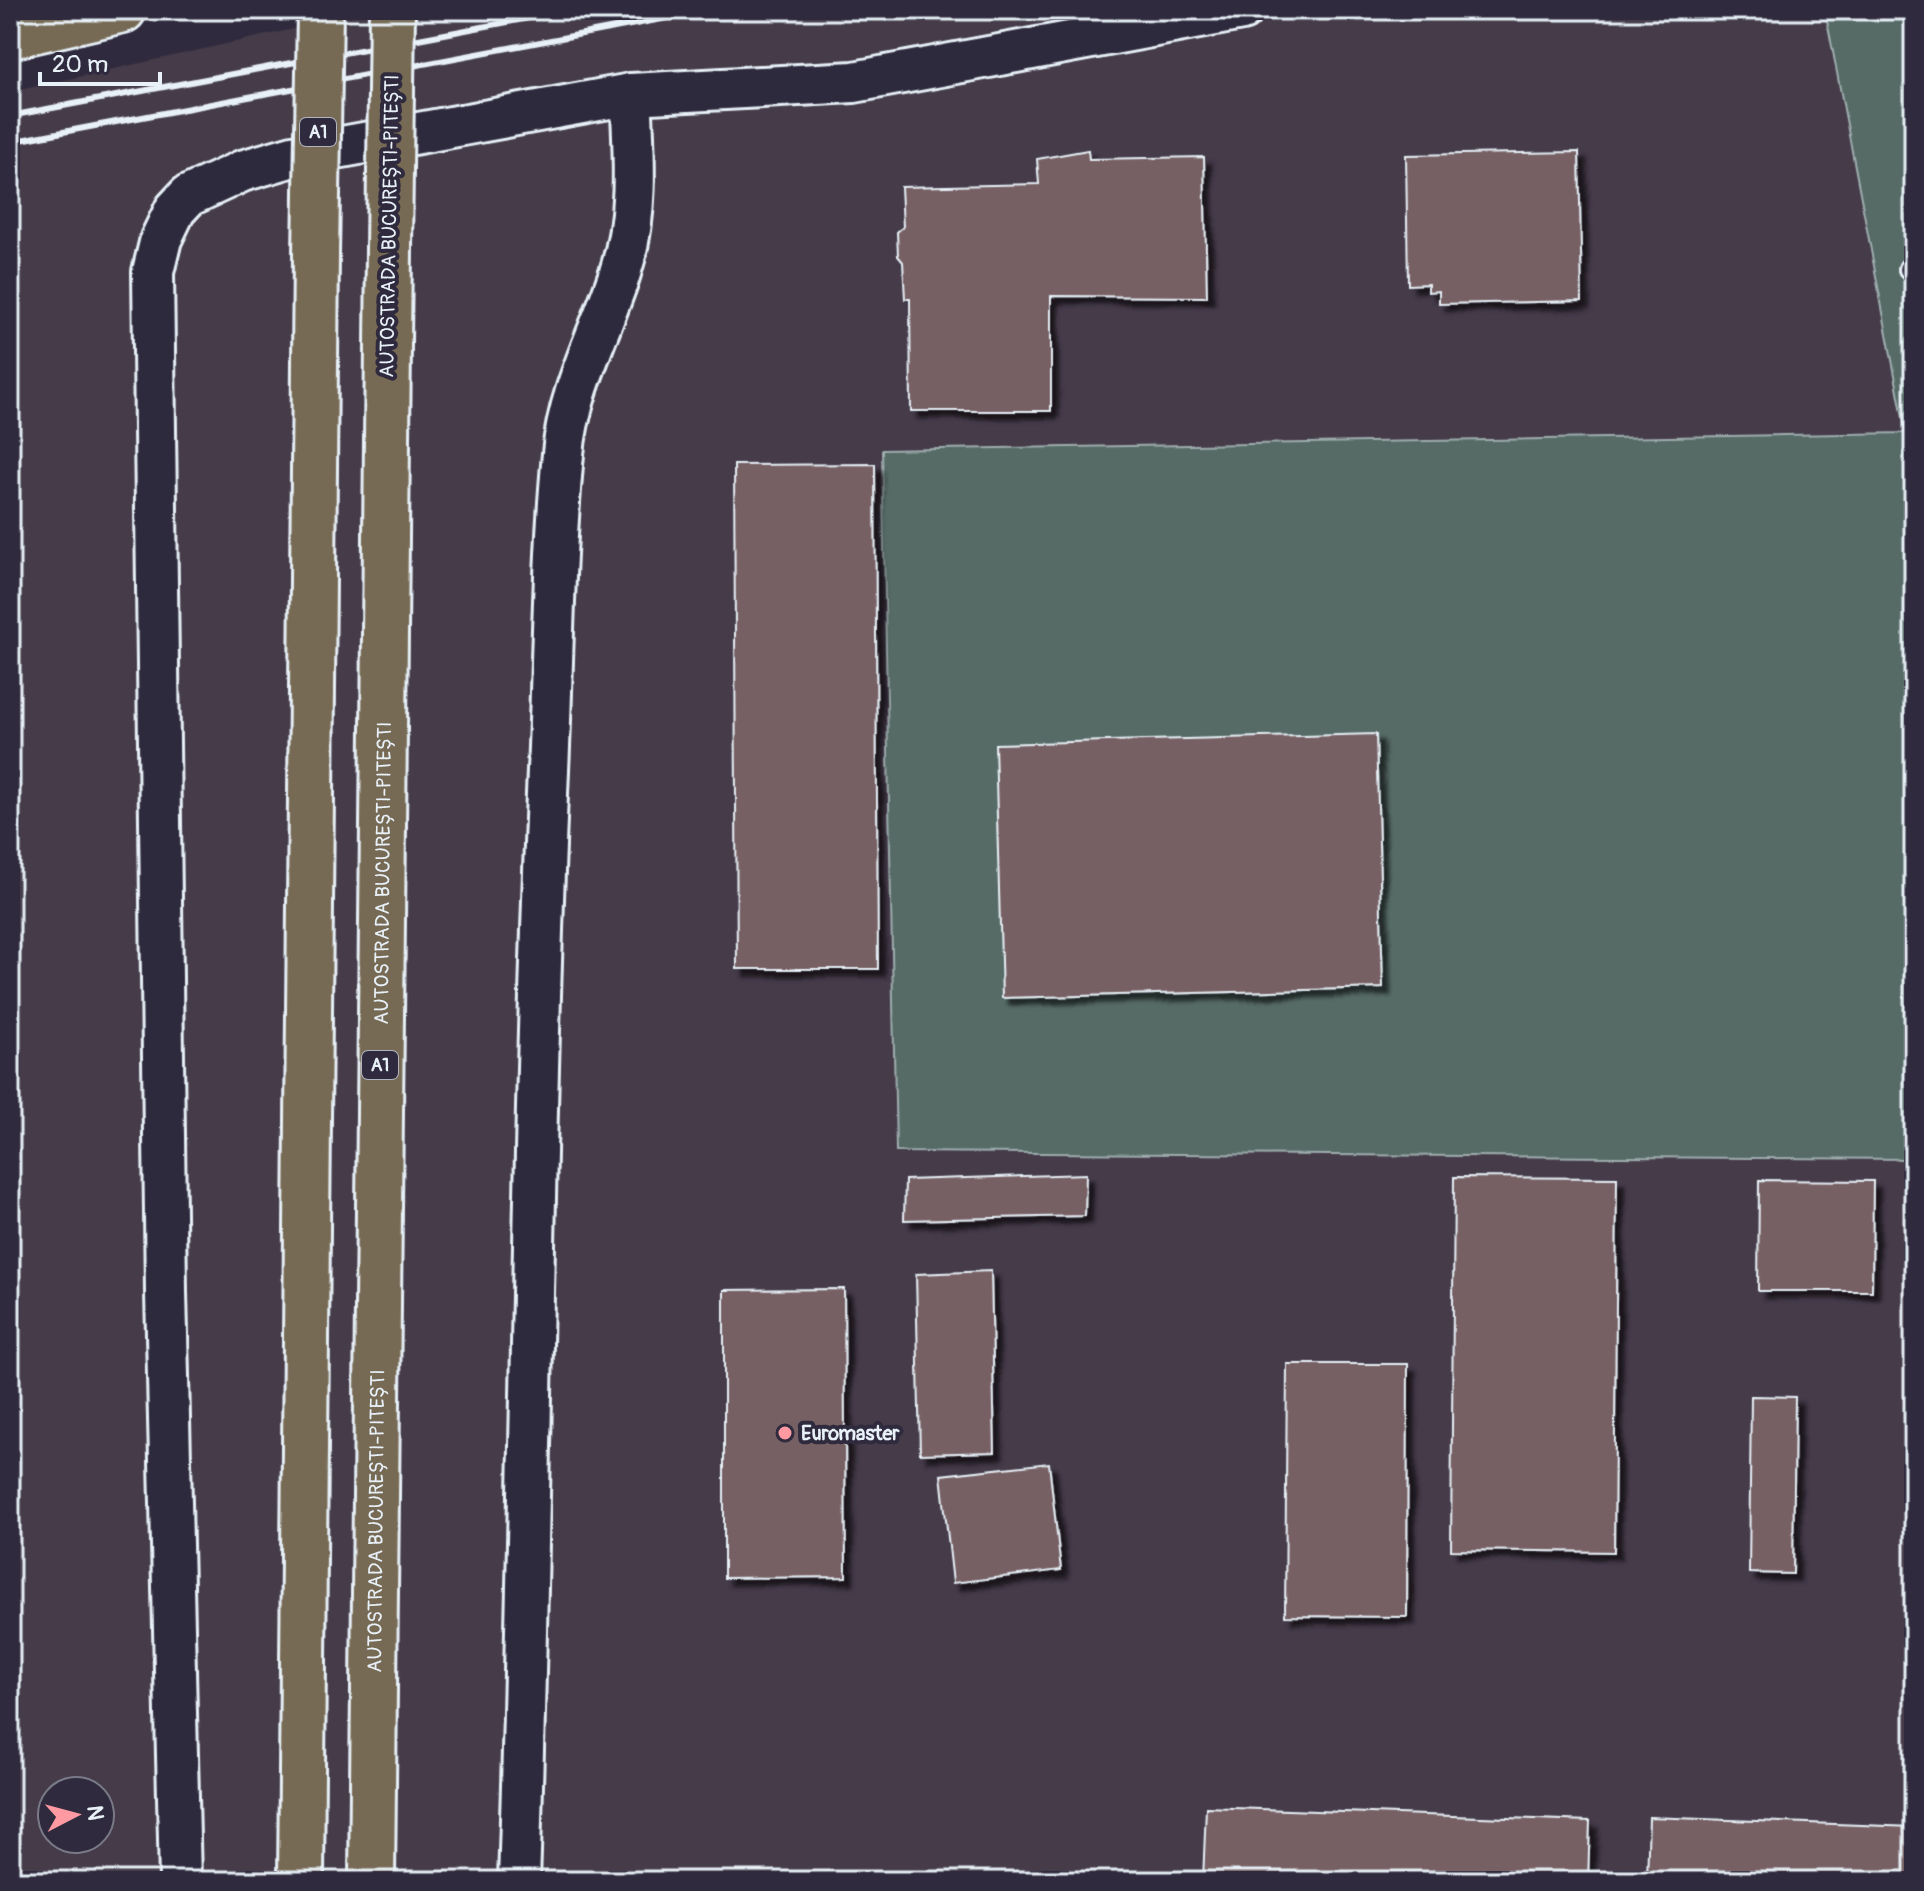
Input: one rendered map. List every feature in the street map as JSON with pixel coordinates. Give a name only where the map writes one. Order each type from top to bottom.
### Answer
[{"type":"main road","points":[[10,36],[123,10]]},
{"type":"main road","name":"A1","points":[[301,1881],[320,10]]},
{"type":"main road","name":"AUTOSTRADA BUCUREȘTI-PITEȘTI","points":[[372,1881],[392,10]]},
{"type":"street","points":[[180,1881],[154,534],[153,272],[158,250],[175,210],[188,196],[242,171],[293,156],[631,94],[854,82],[1242,10]]},
{"type":"street","points":[[519,1881],[527,1702],[540,960],[563,452],[591,351],[621,270],[629,231],[635,179],[631,94]]},
{"type":"shaded area","points":[[378,10],[1825,10],[1906,433],[882,451],[896,1152],[1914,1159],[1914,1881],[10,1881],[10,92]]},
{"type":"green space","points":[[1825,10],[1914,10],[1914,1159],[896,1152],[882,450],[1906,433]]},
{"type":"building","points":[[1088,150],[1089,159],[1204,157],[1207,297],[1051,296],[1051,411],[911,411],[910,299],[905,299],[903,262],[898,256],[897,232],[903,227],[901,187],[1039,184],[1037,159]]},
{"type":"building","points":[[1579,152],[1582,301],[1439,304],[1439,291],[1428,292],[1428,284],[1408,285],[1406,155]]},
{"type":"building","points":[[875,464],[878,969],[737,969],[734,465]]},
{"type":"building","points":[[1376,734],[1383,988],[1002,998],[995,744]]},
{"type":"building","points":[[1086,1174],[1085,1216],[904,1220],[905,1180]]},
{"type":"building","points":[[1454,1177],[1617,1178],[1614,1552],[1451,1550]]},
{"type":"building","points":[[1759,1180],[1873,1181],[1872,1291],[1758,1291]]},
{"type":"building","points":[[991,1271],[995,1452],[920,1454],[916,1274]]},
{"type":"building","name":"Euromaster","points":[[844,1289],[846,1577],[724,1578],[724,1290]]},
{"type":"building","points":[[1287,1364],[1408,1364],[1407,1617],[1285,1616]]},
{"type":"building","points":[[1751,1396],[1795,1397],[1793,1574],[1749,1573]]},
{"type":"building","points":[[1049,1463],[1061,1570],[953,1583],[941,1475]]},
{"type":"building","points":[[1206,1807],[1590,1821],[1588,1881],[1203,1881]]},
{"type":"building","points":[[1649,1817],[1914,1827],[1914,1881],[1647,1881]]},
{"type":"railway","points":[[10,116],[572,10]]},
{"type":"railway","points":[[10,142],[710,10]]},
{"type":"place","name":"Euromaster","points":[[785,1433]]}]
